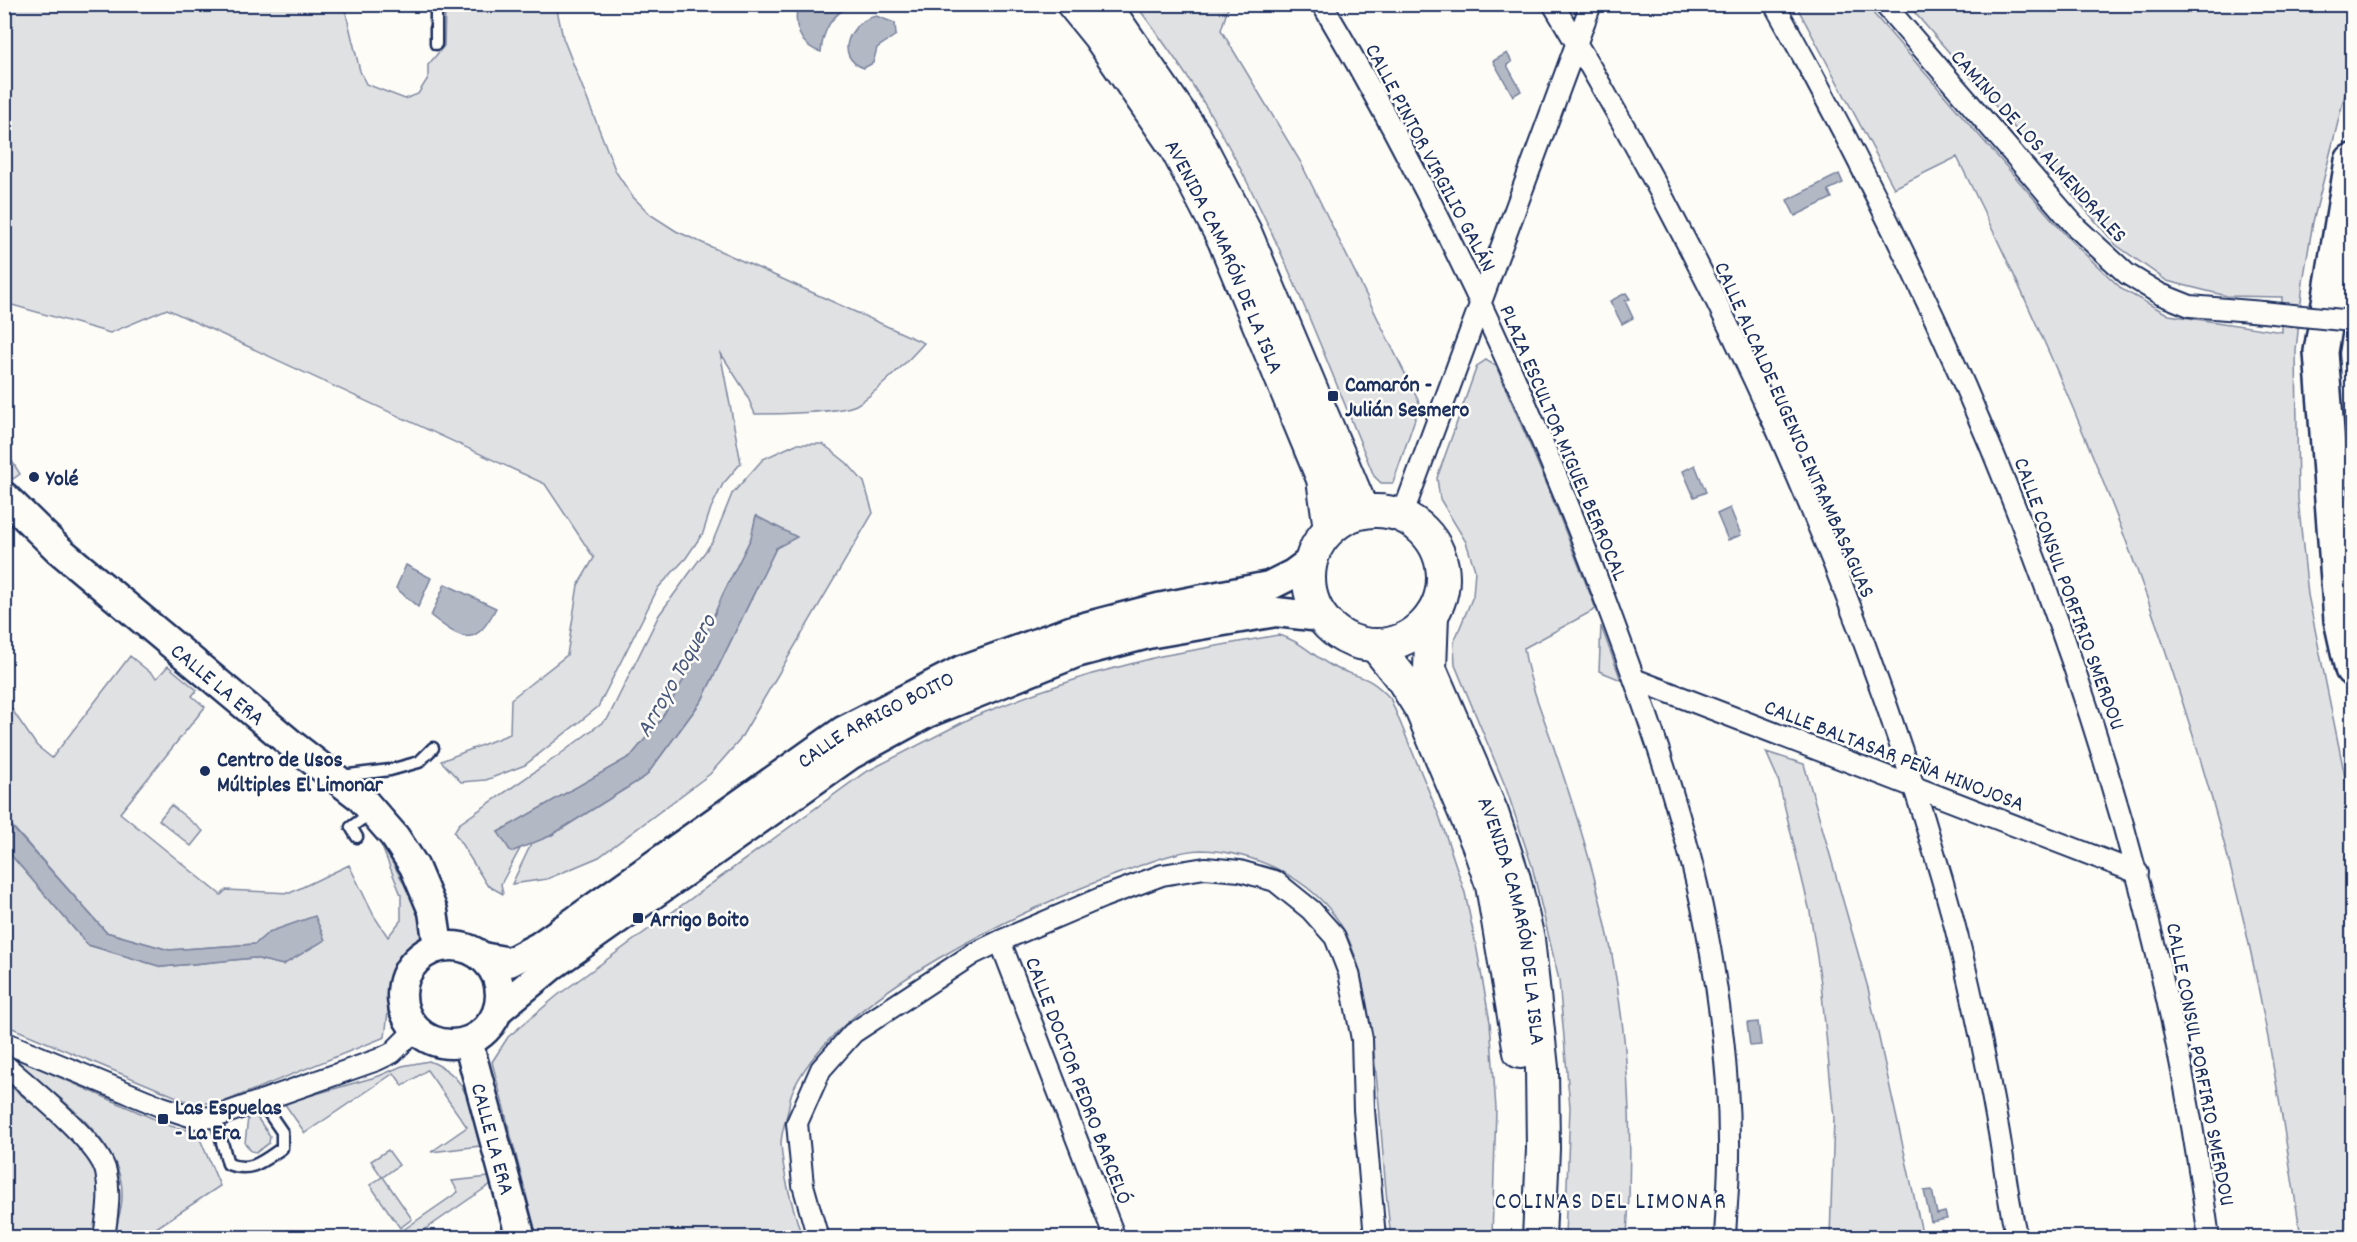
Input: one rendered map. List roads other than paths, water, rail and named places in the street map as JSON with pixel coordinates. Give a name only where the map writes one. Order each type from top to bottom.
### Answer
[{"type":"highway","points":[[2352,161],[2321,352],[2341,620],[2352,669]]},
{"type":"main road","name":"AVENIDA CAMARÓN DE LA ISLA","points":[[1073,4],[1099,36],[1176,148],[1224,240],[1323,479],[1330,529]]},
{"type":"main road","name":"AVENIDA CAMARÓN DE LA ISLA","points":[[1104,4],[1118,21],[1194,134],[1245,232],[1363,512]]},
{"type":"main road","name":"CALLE LA ERA","points":[[5,496],[58,549],[360,797],[395,837],[414,866],[433,911],[438,947]]},
{"type":"main road","points":[[1383,511],[1402,516],[1422,529],[1436,548],[1443,570],[1441,594],[1432,615],[1417,632],[1398,642],[1376,646],[1355,642],[1336,632],[1321,617],[1310,589],[1312,560],[1319,543],[1330,529],[1345,518],[1363,512],[1383,511]]},
{"type":"main road","name":"CALLE ARRIGO BOITO","points":[[482,957],[510,962],[540,946],[843,730],[962,670],[1073,630],[1158,608],[1269,585],[1293,574],[1312,560]]},
{"type":"main road","name":"CALLE ARRIGO BOITO","points":[[498,1010],[554,964],[850,755],[927,713],[1076,653],[1148,634],[1267,612],[1321,617]]},
{"type":"main road","name":"AVENIDA CAMARÓN DE LA ISLA","points":[[1432,615],[1430,669],[1492,813],[1514,879],[1528,939],[1542,1068],[1543,1149],[1539,1238]]},
{"type":"main road","name":"AVENIDA CAMARÓN DE LA ISLA","points":[[1376,646],[1403,680],[1421,709],[1492,885],[1511,988],[1522,1069],[1520,1238]]},
{"type":"main road","points":[[438,947],[461,947],[482,957],[495,974],[501,994],[498,1010],[492,1023],[468,1042],[449,1045],[431,1040],[416,1029],[406,1016],[402,999],[404,982],[411,967],[423,955],[438,947]]},
{"type":"main road","name":"CALLE LA ERA","points":[[468,1042],[521,1238]]},
{"type":"street","name":"CALLE PINTOR VIRGILIO GALÁN","points":[[1322,4],[1406,154],[1481,302]]},
{"type":"street","points":[[1553,4],[1577,43]]},
{"type":"street","points":[[1481,302],[1592,4]]},
{"type":"street","name":"CALLE CONSUL PORFIRIO SMERDOU","points":[[1774,4],[1816,80],[1913,270],[1998,460],[2057,612],[2138,873],[2180,1056],[2209,1238]]},
{"type":"street","name":"CAMINO DE LOS ALMENDRALES","points":[[1884,4],[2077,228],[2127,274],[2160,294],[2190,306],[2352,321]]},
{"type":"street","name":"CALLE ALCALDE EUGENIO ENTRAMBASAGUAS","points":[[1577,43],[1674,217],[1807,499],[1849,601],[1915,789],[1943,882],[1968,980],[2017,1238]]},
{"type":"street","name":"PLAZA ESCULTOR MIGUEL BERROCAL","points":[[1402,516],[1481,302]]},
{"type":"street","name":"PLAZA ESCULTOR MIGUEL BERROCAL","points":[[1481,302],[1572,513],[1634,679]]},
{"type":"street","points":[[1634,679],[1681,825],[1710,947],[1720,1015],[1727,1111],[1729,1158],[1725,1238]]},
{"type":"street","name":"CALLE BALTASAR PEÑA HINOJOSA","points":[[1634,679],[2138,873]]},
{"type":"street","points":[[818,1238],[803,1185],[797,1123],[821,1069],[853,1033],[973,954],[1000,941],[1103,897],[1162,875],[1205,868],[1240,871],[1275,881],[1311,910],[1335,937],[1349,973],[1362,1039],[1364,1110],[1375,1238]]},
{"type":"street","name":"CALLE DOCTOR PEDRO BARCELÓ","points":[[1000,941],[1115,1238]]},
{"type":"street","points":[[4,1042],[162,1107],[196,1118],[215,1117],[377,1060],[392,1053],[416,1029]]},
{"type":"street","points":[[4,1064],[88,1142],[106,1169],[110,1193],[104,1238]]},
{"type":"lane","points":[[436,4],[436,44]]},
{"type":"lane","points":[[335,777],[390,770],[419,762],[433,748]]},
{"type":"lane","points":[[357,837],[351,826],[372,812]]},
{"type":"lane","points":[[215,1117],[228,1164],[241,1169],[255,1166],[282,1148],[282,1132],[260,1100]]},
{"type":"place","name":"Camarón - Julián Sesmero","points":[[1333,396]]},
{"type":"place","name":"Yolé","points":[[34,477]]},
{"type":"place","name":"Centro de Usos Múltiples El Limonar","points":[[205,771]]},
{"type":"place","name":"Arrigo Boito","points":[[638,918]]},
{"type":"place","name":"Las Espuelas - La Era","points":[[163,1119]]},
{"type":"district","name":"COLINAS DEL LIMONAR","points":[[1611,1200]]},
{"type":"water label","name":"Arroyo Toquero","points":[[675,675]]}]
